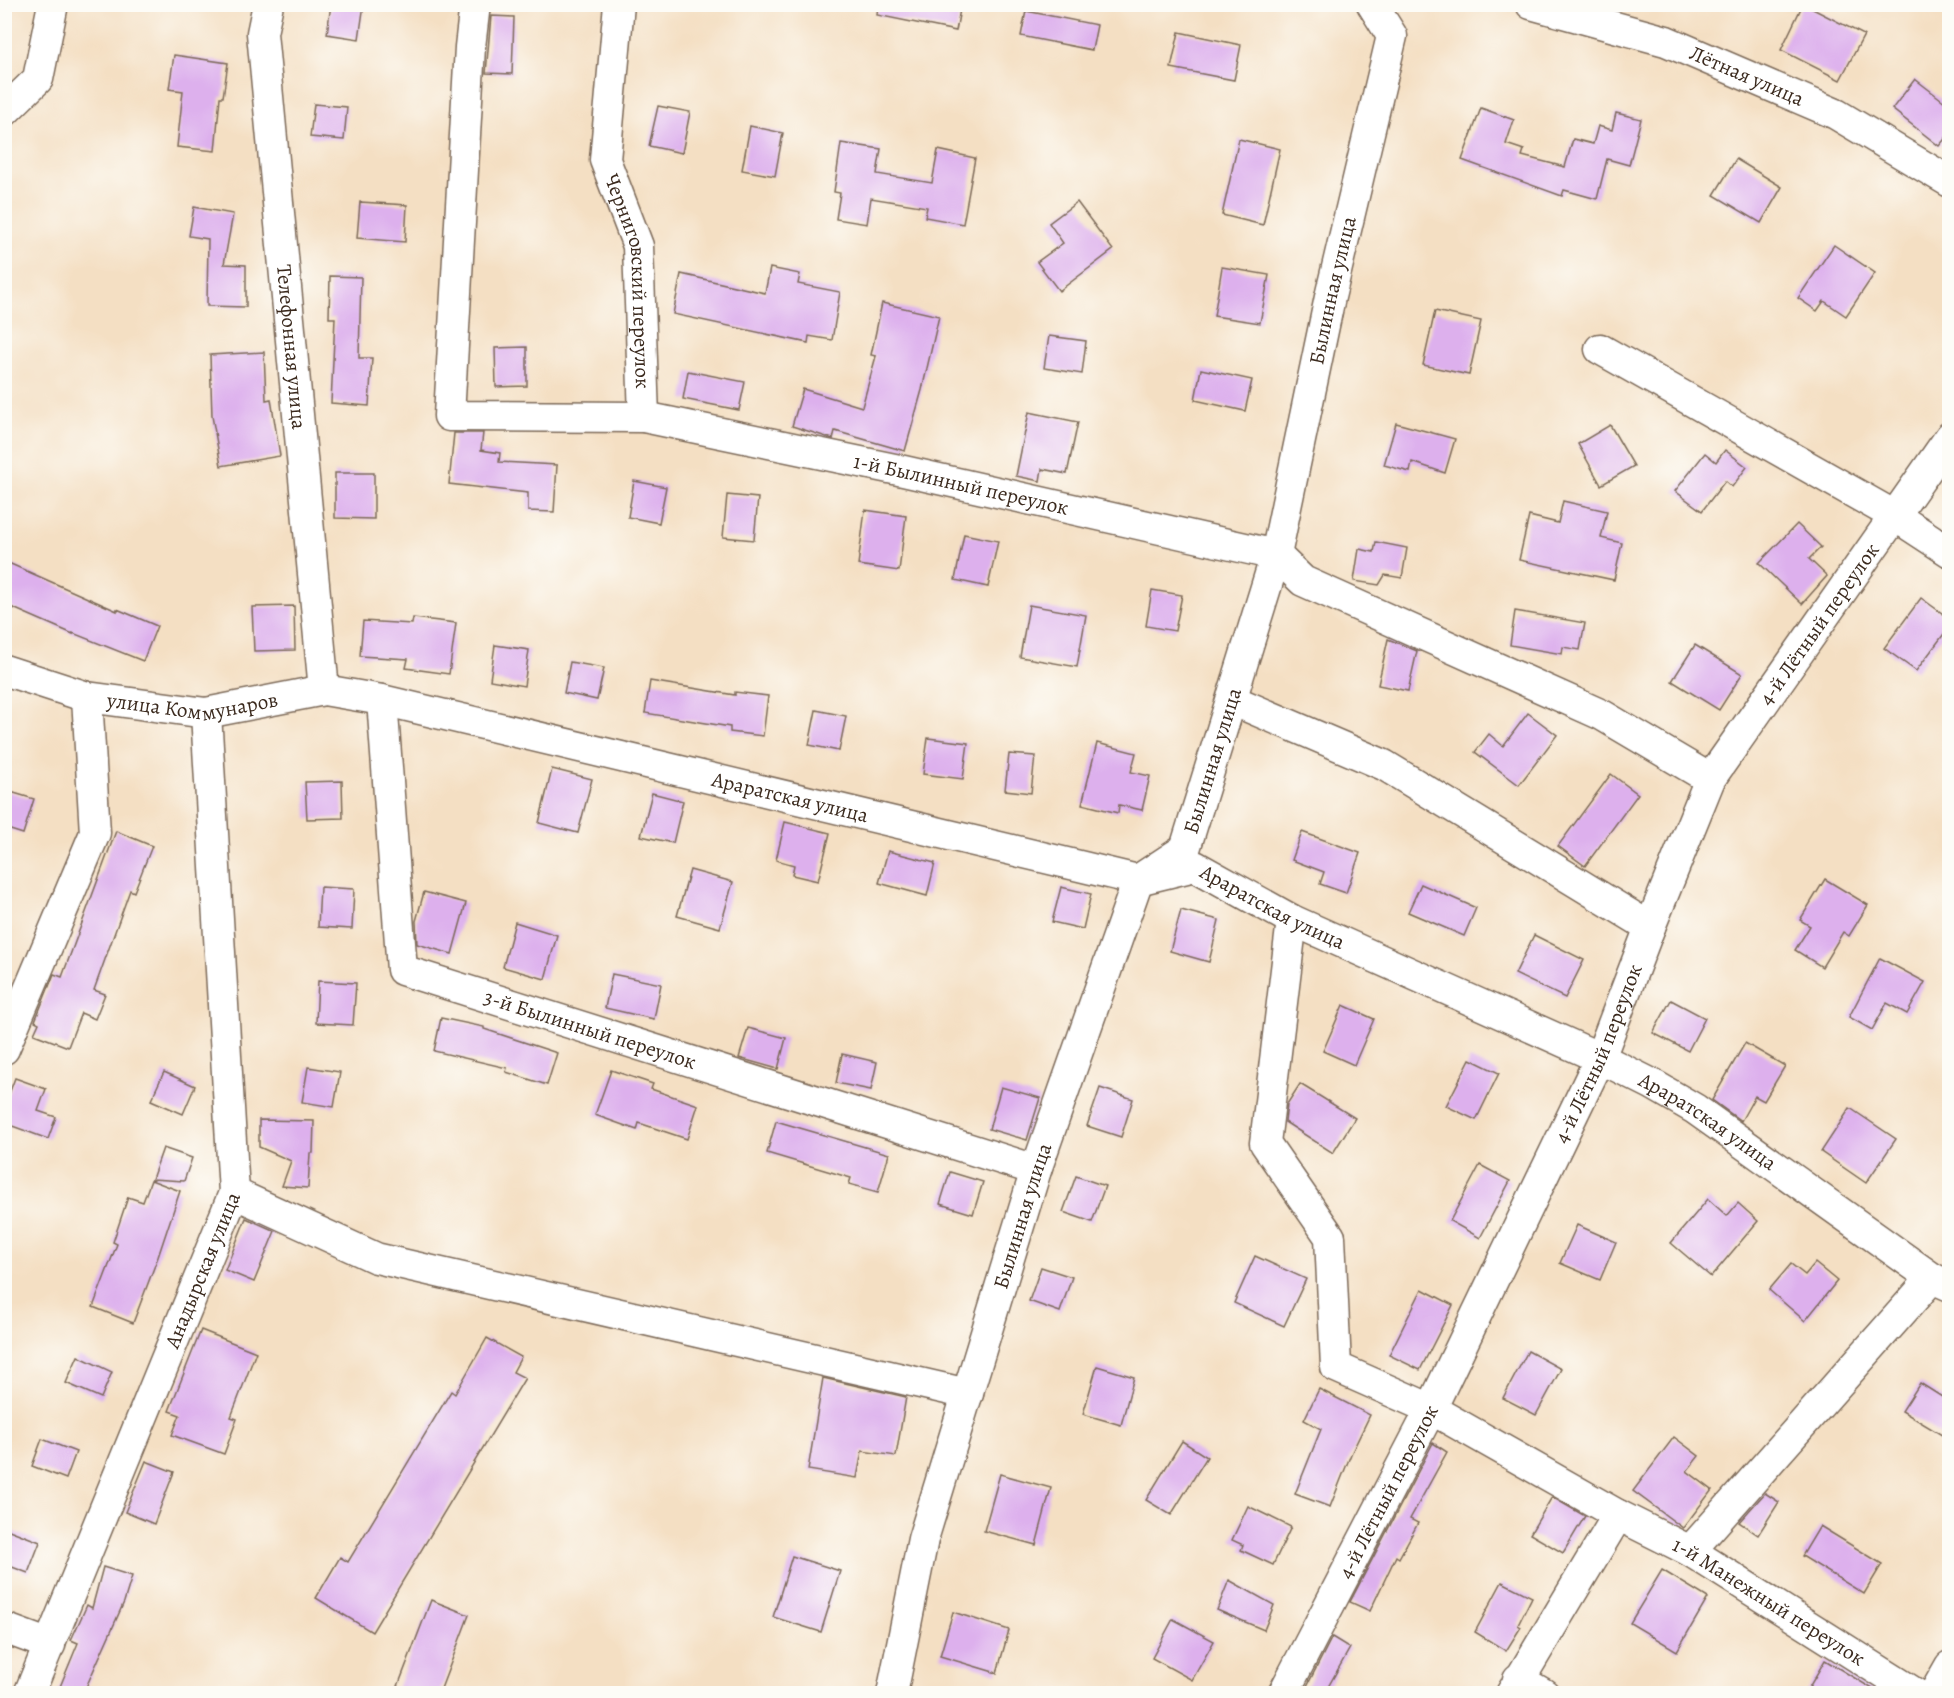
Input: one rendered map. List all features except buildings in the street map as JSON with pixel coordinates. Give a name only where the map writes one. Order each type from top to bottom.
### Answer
[{"type":"street","points":[[4,112],[38,79],[53,4]]},
{"type":"street","name":"Телефонная улица","points":[[268,4],[262,33],[324,690]]},
{"type":"street","name":"1-й Былинный переулок","points":[[475,4],[470,47],[449,416],[644,417],[899,470],[1276,555]]},
{"type":"street","name":"Черниговский переулок","points":[[619,4],[605,160],[638,246],[644,417]]},
{"type":"street","name":"Былинная улица","points":[[892,1694],[923,1539],[1036,1170],[1138,880],[1185,849],[1276,555],[1330,297],[1392,36],[1372,4]]},
{"type":"street","name":"Лётная улица","points":[[1530,4],[1666,41],[1836,114],[1950,182]]},
{"type":"street","points":[[1600,349],[1895,516],[1950,552]]},
{"type":"street","name":"4-й Лётный переулок","points":[[1283,1694],[1431,1409],[1600,1058],[1710,779],[1950,437]]},
{"type":"street","points":[[1276,555],[1303,581],[1602,715],[1710,779]]},
{"type":"street","name":"улица Коммунаров","points":[[4,670],[87,697],[206,713],[324,690],[382,700]]},
{"type":"street","points":[[4,1048],[95,833],[87,697]]},
{"type":"street","name":"Араратская улица","points":[[382,700],[1138,880],[1195,866],[1292,920],[1600,1058],[1652,1084],[1695,1109],[1941,1282]]},
{"type":"street","name":"3-й Былинный переулок","points":[[382,700],[402,970],[1036,1170]]},
{"type":"street","points":[[1232,700],[1384,765],[1650,927]]},
{"type":"street","name":"Анадырская улица","points":[[29,1694],[234,1193],[206,713]]},
{"type":"street","name":"1-й Манежный переулок","points":[[1292,920],[1265,1143],[1330,1237],[1336,1367],[1431,1409],[1618,1515],[1690,1551],[1916,1694]]},
{"type":"street","points":[[234,1193],[376,1258],[968,1394]]},
{"type":"street","points":[[1690,1551],[1941,1282]]},
{"type":"street","points":[[1544,1694],[1515,1686],[1618,1515]]},
{"type":"street","points":[[4,1628],[50,1645]]},
{"type":"street","points":[[1934,1694],[1950,1666]]}]
